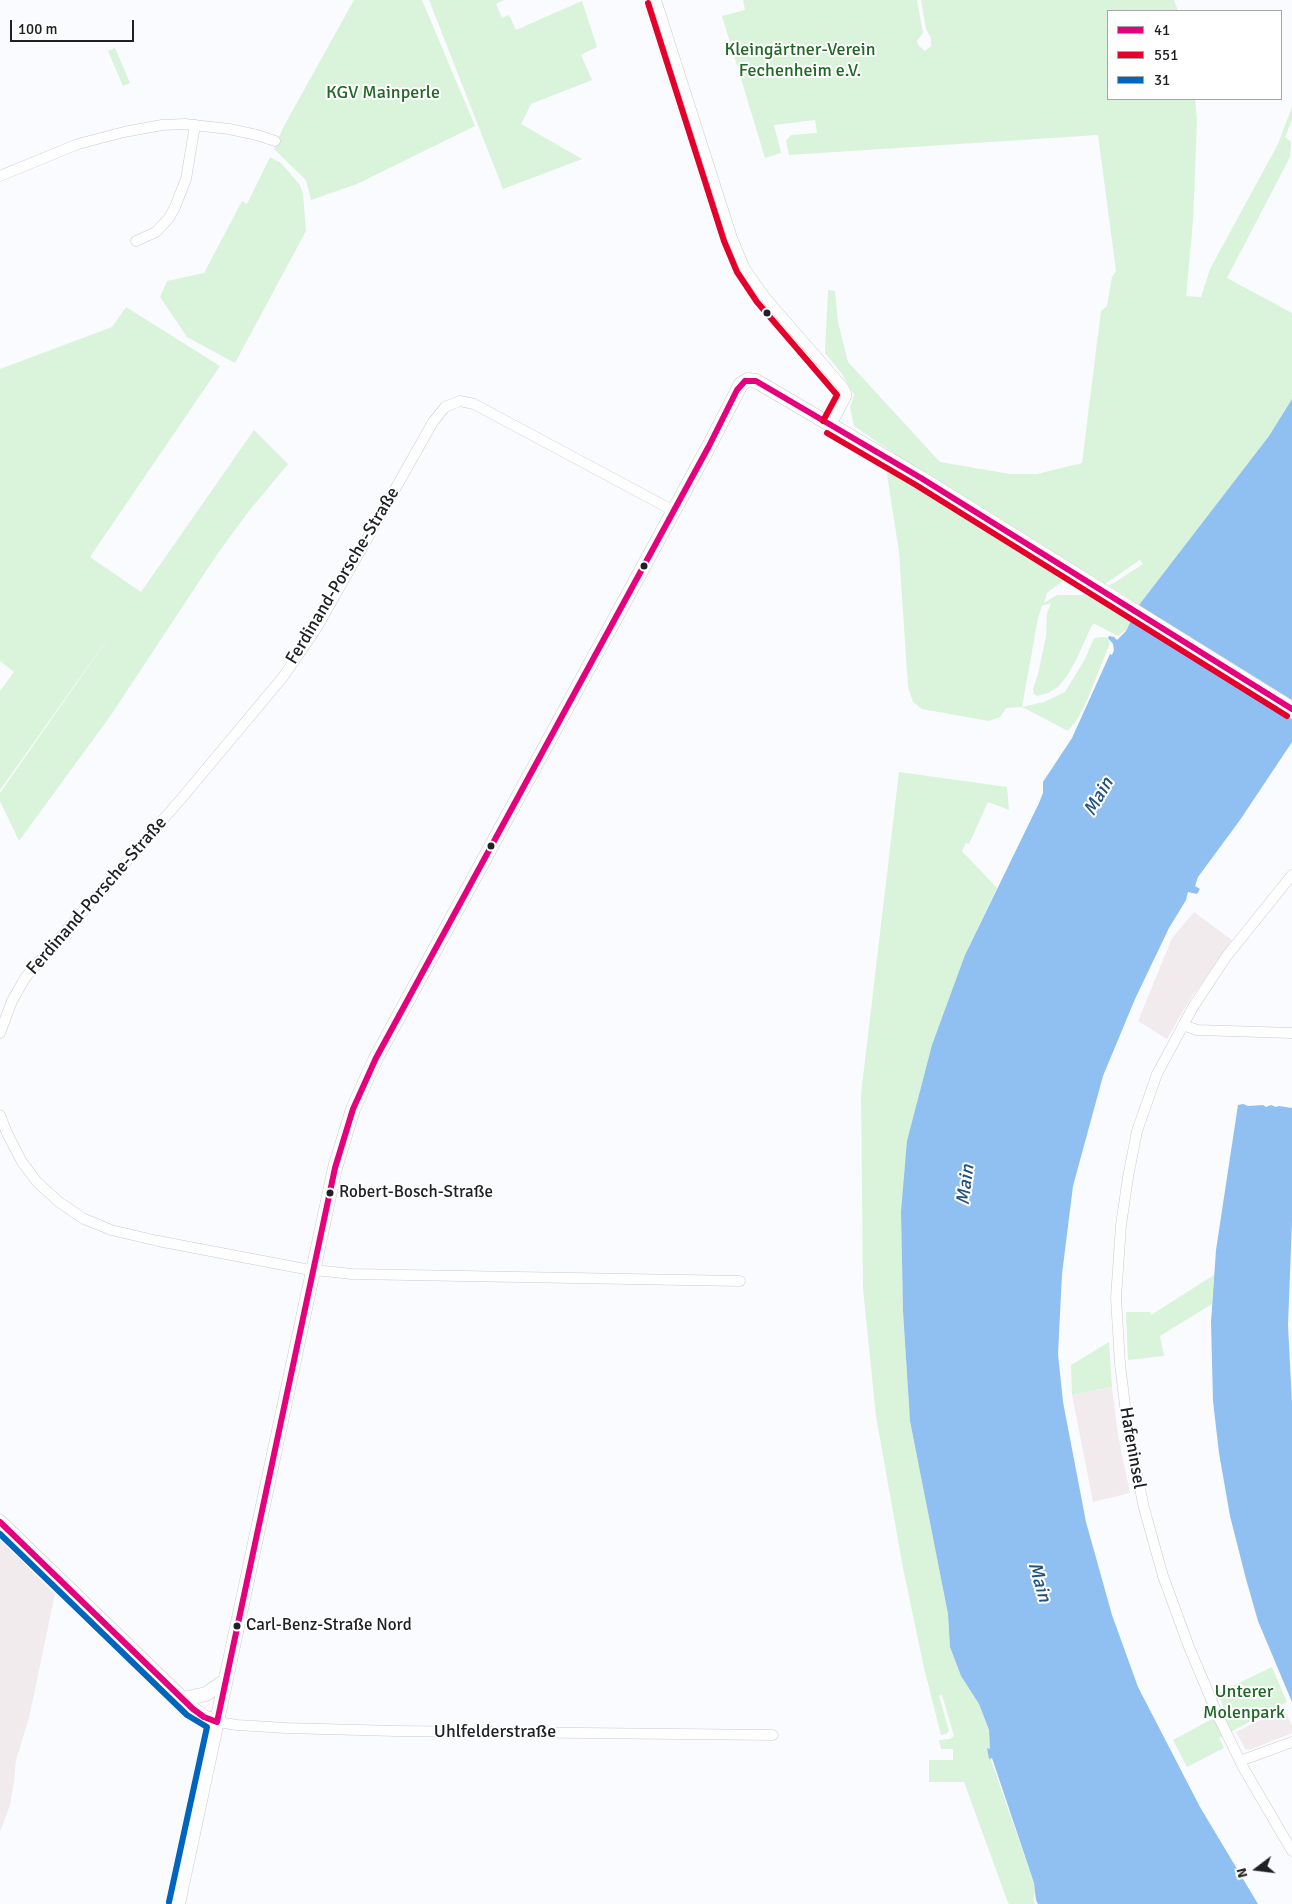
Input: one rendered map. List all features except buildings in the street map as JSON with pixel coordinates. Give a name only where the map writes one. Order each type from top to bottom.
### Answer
[{"type":"main road","points":[[178,1904],[335,1168],[353,1109],[368,1075],[674,511],[738,387],[745,381],[756,381],[921,478],[1292,709]]},
{"type":"main road","points":[[0,1522],[183,1699],[204,1717],[216,1722]]},
{"type":"main road","points":[[183,1699],[206,1694],[225,1681]]},
{"type":"street","points":[[656,0],[732,238],[742,262],[749,276],[764,296],[843,387],[846,393],[846,397],[831,425]]},
{"type":"street","points":[[0,176],[67,148],[94,139],[162,125],[195,125],[237,130],[275,142]]},
{"type":"street","points":[[136,241],[156,232],[176,207],[186,179],[195,125]]},
{"type":"street","name":"Ferdinand-Porsche-Straße","points":[[0,1033],[12,1001],[30,971],[181,800],[283,677],[316,629],[432,422],[445,407],[460,401],[474,404],[674,511]]},
{"type":"street","name":"Hafeninsel","points":[[1292,875],[1236,943],[1184,1025],[1157,1074],[1134,1142],[1124,1206],[1116,1298],[1117,1338],[1128,1430],[1144,1508],[1163,1576],[1189,1647],[1240,1761],[1292,1851]]},
{"type":"street","points":[[1184,1025],[1197,1030],[1292,1033]]},
{"type":"street","points":[[0,1115],[13,1147],[37,1182],[59,1202],[84,1219],[111,1230],[158,1241],[313,1271],[352,1274],[740,1281]]},
{"type":"street","name":"Uhlfelderstraße","points":[[216,1722],[286,1728],[395,1731],[773,1735]]},
{"type":"street","points":[[1240,1761],[1292,1742]]},
{"type":"shaded area","points":[[1194,912],[1232,940],[1189,1001],[1167,1039],[1138,1021],[1172,938]]},
{"type":"shaded area","points":[[1112,1387],[1118,1435],[1130,1493],[1093,1502],[1072,1395]]},
{"type":"shaded area","points":[[0,1540],[55,1594],[29,1718],[16,1760],[10,1805],[0,1832]]},
{"type":"shaded area","points":[[1284,1708],[1292,1726],[1292,1733],[1249,1750],[1245,1749],[1236,1732]]},
{"type":"green space","name":"KGV Mainperle","points":[[354,0],[422,0],[475,126],[357,184],[311,200],[306,180],[274,149],[284,126]]},
{"type":"green space","points":[[429,0],[504,0],[496,4],[502,18],[509,15],[516,30],[582,1],[597,47],[581,55],[592,80],[531,104],[521,124],[582,159],[503,189]]},
{"type":"green space","name":"Kleingärtner-Verein Fechenheim e.V.","points":[[743,0],[917,0],[923,33],[917,41],[918,45],[925,51],[931,46],[931,38],[926,29],[921,0],[1174,0],[1178,10],[1107,10],[1107,100],[1195,100],[1197,121],[1193,221],[1186,296],[1201,297],[1210,269],[1278,144],[1292,107],[1292,120],[1285,137],[1291,142],[1290,157],[1227,278],[1292,313],[1292,399],[1269,436],[1139,605],[1109,586],[1143,564],[1140,560],[1105,584],[940,485],[854,426],[850,407],[854,395],[842,374],[825,353],[828,290],[835,291],[838,322],[848,362],[940,462],[1010,474],[1037,474],[1082,463],[1101,311],[1107,306],[1112,277],[1116,271],[1098,135],[789,155],[786,141],[791,135],[817,133],[815,120],[774,125],[781,153],[765,158],[722,16],[745,10]]},
{"type":"green space","points":[[115,48],[130,83],[123,86],[108,51]]},
{"type":"green space","points":[[270,157],[281,163],[300,185],[303,194],[306,231],[235,363],[187,337],[160,297],[167,281],[204,273],[242,201],[247,204]]},
{"type":"green space","points":[[126,307],[220,366],[90,557],[141,592],[254,430],[288,464],[249,511],[218,553],[111,715],[19,841],[0,801],[0,793],[118,624],[0,790],[0,691],[14,672],[0,661],[0,369],[112,327]]},
{"type":"green space","points":[[892,470],[1064,580],[1047,593],[1044,603],[1057,595],[1090,595],[1132,621],[1126,630],[1118,636],[1095,624],[1092,625],[1067,676],[1058,687],[1048,693],[1037,696],[1034,694],[1033,689],[1046,636],[1047,613],[1051,603],[1042,606],[1038,618],[1022,707],[1006,708],[1000,717],[989,721],[922,709],[913,702],[908,687],[899,552],[887,474]]},
{"type":"green space","points":[[1094,638],[1108,638],[1110,643],[1088,698],[1078,718],[1068,731],[1022,707],[1044,702],[1065,692],[1085,659]]},
{"type":"green space","points":[[899,772],[1007,787],[1009,810],[988,802],[969,844],[966,843],[962,851],[997,888],[965,955],[901,1212],[903,1311],[910,1421],[948,1614],[950,1647],[961,1676],[979,1704],[989,1731],[990,1749],[987,1749],[1034,1883],[1035,1893],[1033,1900],[1035,1904],[1009,1904],[964,1782],[929,1782],[929,1760],[953,1760],[953,1749],[941,1749],[939,1740],[950,1739],[954,1736],[942,1695],[939,1696],[949,1731],[941,1735],[924,1668],[903,1568],[876,1416],[863,1289],[861,1094]]},
{"type":"green space","points":[[1214,1275],[1212,1304],[1160,1336],[1164,1356],[1128,1360],[1126,1312],[1150,1312],[1151,1315]]},
{"type":"green space","points":[[1109,1342],[1112,1387],[1072,1395],[1071,1365]]},
{"type":"green space","name":"Unterer Molenpark","points":[[1272,1667],[1287,1702],[1219,1738],[1224,1748],[1187,1767],[1173,1740],[1225,1712],[1218,1693]]},
{"type":"water","name":"Main","points":[[1292,399],[1292,742],[1240,820],[1198,877],[1195,886],[1200,889],[1197,894],[1188,892],[1186,900],[1169,928],[1135,999],[1103,1076],[1073,1186],[1062,1274],[1058,1354],[1063,1402],[1086,1522],[1112,1615],[1138,1687],[1200,1807],[1258,1904],[1038,1904],[1034,1883],[992,1758],[989,1759],[987,1748],[990,1749],[989,1730],[979,1704],[961,1676],[950,1647],[948,1614],[910,1421],[903,1311],[901,1212],[907,1141],[932,1045],[965,955],[1039,803],[1043,793],[1043,782],[1072,738],[1110,654],[1112,655],[1114,650],[1113,644],[1108,638],[1109,636],[1117,640],[1126,631],[1139,605],[1269,436]]},
{"type":"water","points":[[1238,1105],[1248,1106],[1263,1105],[1266,1107],[1271,1105],[1292,1108],[1292,1222],[1288,1325],[1292,1403],[1292,1702],[1258,1621],[1246,1579],[1230,1516],[1219,1453],[1213,1401],[1211,1322],[1216,1250]]},
{"type":"pier","points":[[1137,604],[1292,700],[1292,719],[1130,620]]},
{"type":"transit line","name":"551","points":[[648,3],[724,241],[737,272],[757,302],[837,395],[823,421]]},
{"type":"transit line","name":"41","points":[[745,381],[756,381],[921,478],[1292,709]]},
{"type":"transit line","name":"41","points":[[217,1722],[335,1168],[353,1109],[376,1058],[709,446],[737,390],[745,381]]},
{"type":"transit line","name":"551","points":[[827,433],[916,485],[1287,716]]},
{"type":"transit line","name":"41","points":[[0,1522],[193,1709],[204,1717],[217,1722]]},
{"type":"transit line","name":"31","points":[[0,1534],[187,1715],[207,1727],[169,1902]]},
{"type":"place","name":"Robert-Bosch-Straße","points":[[330,1193]]},
{"type":"place","name":"Carl-Benz-Straße Nord","points":[[237,1626]]}]
